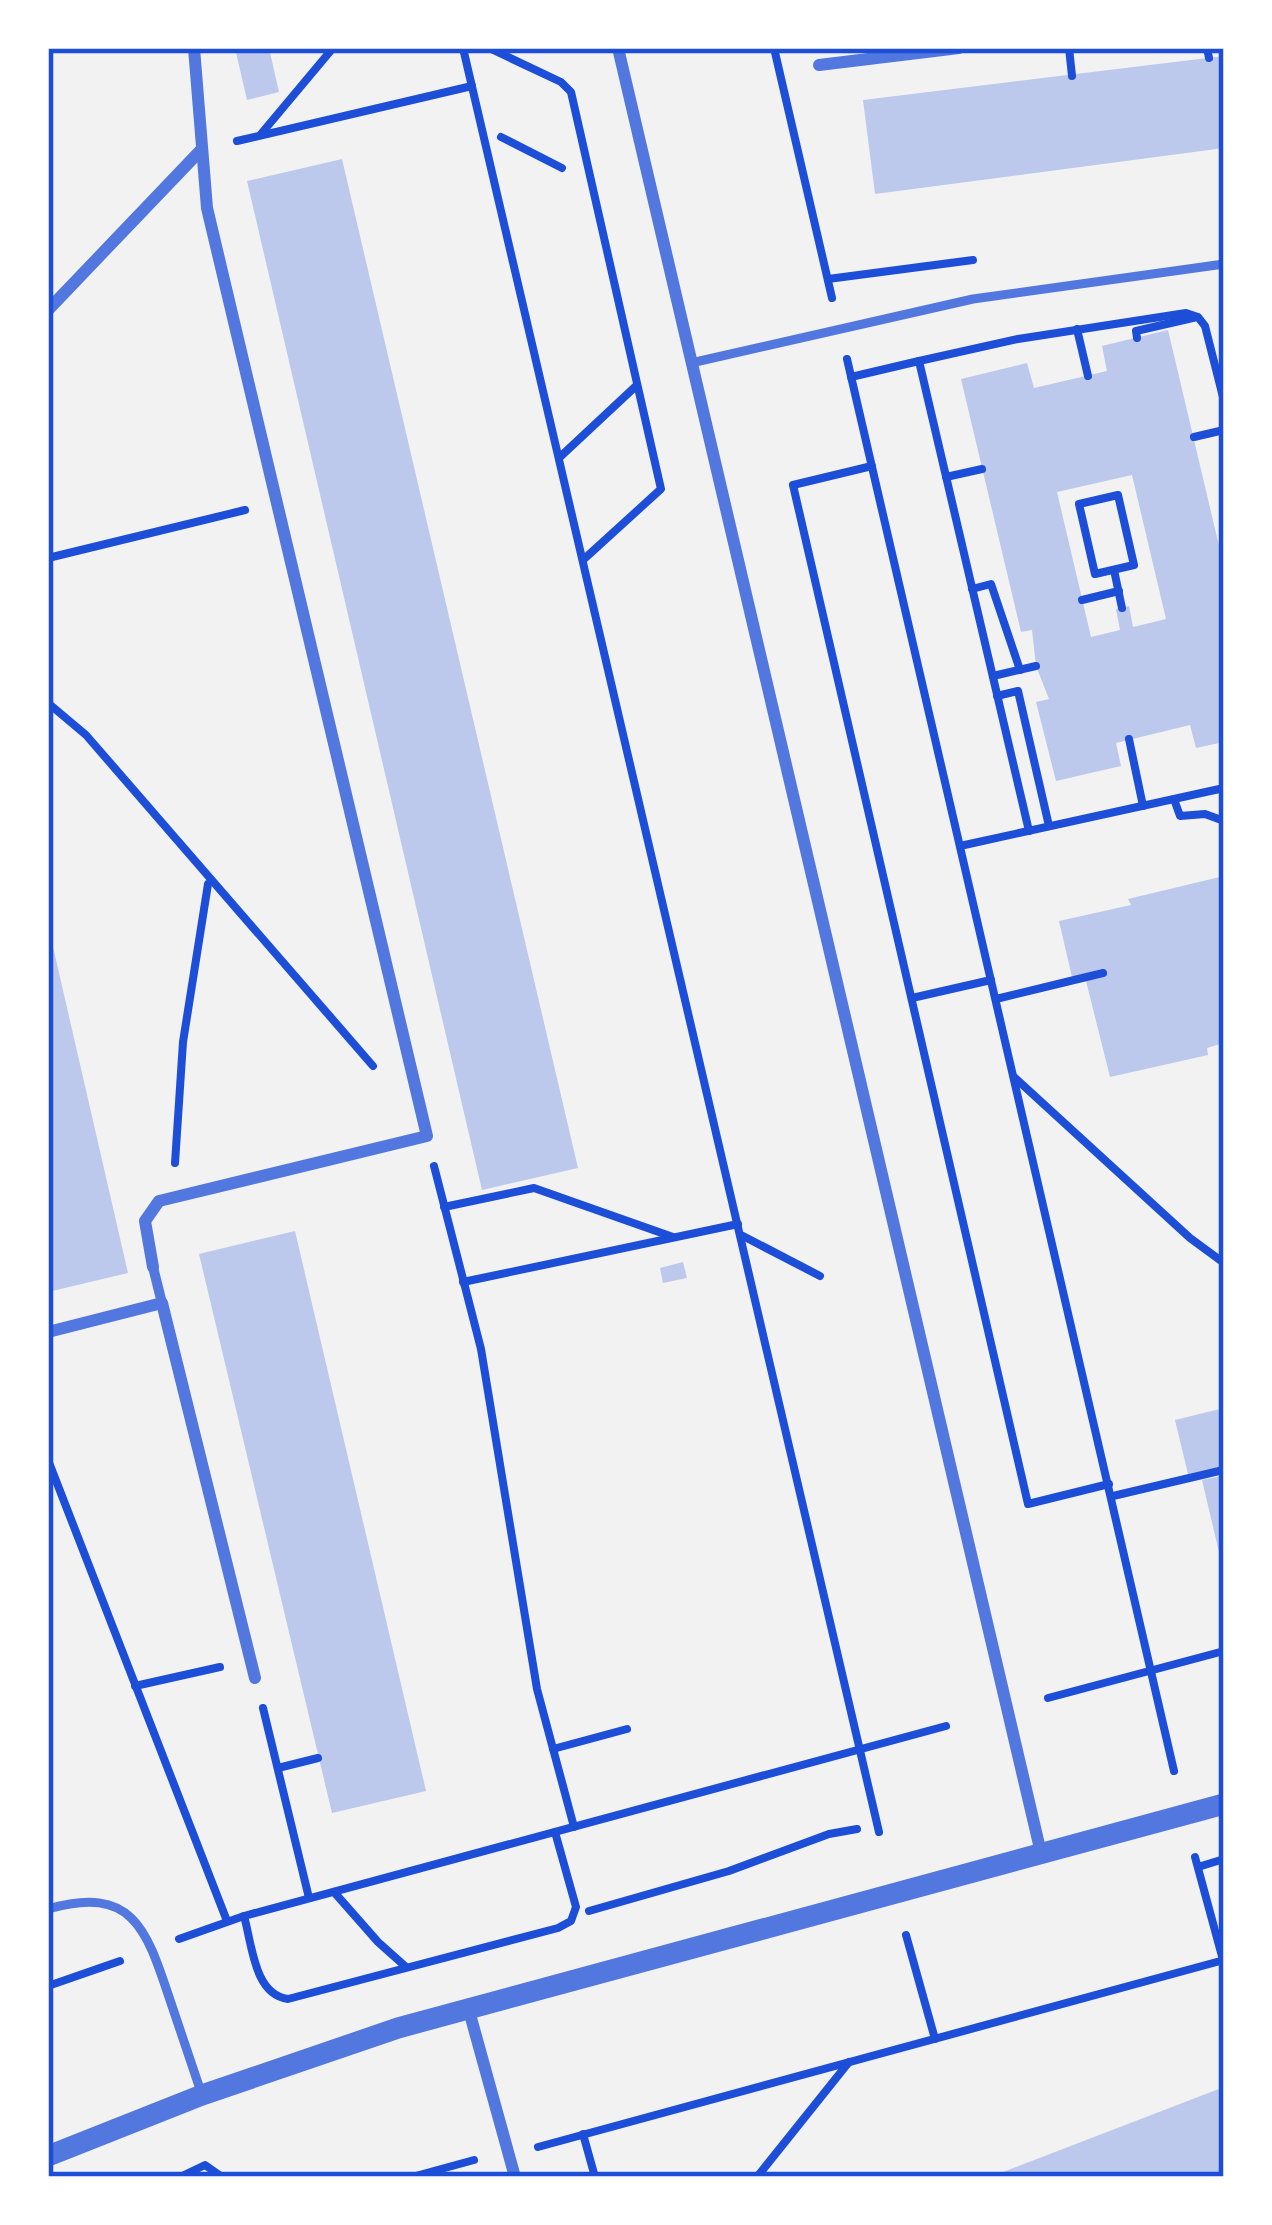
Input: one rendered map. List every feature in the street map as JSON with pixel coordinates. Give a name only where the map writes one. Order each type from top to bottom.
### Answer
[{"type":"street","points":[[194,48],[207,208],[427,1136],[159,1201],[149,1209],[145,1221],[255,1678]]},
{"type":"street","points":[[619,48],[1040,1853]]},
{"type":"street","points":[[819,65],[959,48]]},
{"type":"street","points":[[48,310],[201,149]]},
{"type":"street","points":[[48,1332],[162,1303]]},
{"type":"street","points":[[48,2156],[202,2095],[468,2008],[1224,1804]]},
{"type":"street","points":[[468,2008],[515,2177]]},
{"type":"lane","points":[[691,363],[1003,294],[1224,264]]},
{"type":"lane","points":[[48,1909],[94,1901],[120,1909],[141,1926],[202,2095]]},
{"type":"path","points":[[260,135],[334,48]]},
{"type":"path","points":[[463,48],[879,1832]]},
{"type":"path","points":[[489,48],[561,82],[571,92],[661,489],[583,560]]},
{"type":"path","points":[[774,48],[1174,1772]]},
{"type":"path","points":[[1069,48],[1072,76]]},
{"type":"path","points":[[201,149],[472,86]]},
{"type":"path","points":[[501,136],[562,168]]},
{"type":"path","points":[[851,377],[1179,312],[1198,317],[1205,326],[1224,401]]},
{"type":"path","points":[[1137,338],[1136,332],[1198,317]]},
{"type":"path","points":[[1077,329],[1088,376]]},
{"type":"path","points":[[919,361],[1029,831]]},
{"type":"path","points":[[559,458],[637,385]]},
{"type":"path","points":[[1194,437],[1224,430]]},
{"type":"path","points":[[872,466],[793,485],[1028,1504],[1109,1484]]},
{"type":"path","points":[[946,477],[982,469]]},
{"type":"path","points":[[1095,574],[1134,566],[1118,495],[1079,504],[1100,596]]},
{"type":"path","points":[[48,558],[276,502]]},
{"type":"path","points":[[1114,570],[1122,608]]},
{"type":"path","points":[[972,589],[991,584],[1020,670]]},
{"type":"path","points":[[1082,600],[1119,591]]},
{"type":"path","points":[[993,676],[1036,666]]},
{"type":"path","points":[[998,696],[1018,691],[1048,826]]},
{"type":"path","points":[[48,703],[86,736],[379,1073]]},
{"type":"path","points":[[1129,740],[1143,806]]},
{"type":"path","points":[[960,846],[1224,788]]},
{"type":"path","points":[[1174,799],[1180,816],[1205,814],[1224,821]]},
{"type":"path","points":[[174,1182],[183,1042],[208,884]]},
{"type":"path","points":[[996,999],[1103,973]]},
{"type":"path","points":[[911,998],[991,980]]},
{"type":"path","points":[[1013,1076],[1190,1238],[1224,1263]]},
{"type":"path","points":[[427,1136],[481,1348],[536,1688],[574,1827]]},
{"type":"path","points":[[444,1207],[534,1187],[674,1238]]},
{"type":"path","points":[[463,1282],[674,1238],[740,1230],[820,1276]]},
{"type":"path","points":[[48,1460],[227,1922]]},
{"type":"path","points":[[1113,1496],[1219,1472]]},
{"type":"path","points":[[1048,1698],[1224,1651]]},
{"type":"path","points":[[135,1686],[250,1660]]},
{"type":"path","points":[[255,1678],[309,1898]]},
{"type":"path","points":[[48,1986],[244,1916],[946,1726]]},
{"type":"path","points":[[553,1749],[627,1729]]},
{"type":"path","points":[[278,1768],[318,1758]]},
{"type":"path","points":[[589,1911],[857,1829]]},
{"type":"path","points":[[244,1916],[263,1985],[274,1997],[288,1999],[558,1928],[571,1921],[576,1907],[555,1832]]},
{"type":"path","points":[[530,2149],[1223,1960],[1197,1862],[1224,1859]]},
{"type":"path","points":[[334,1892],[407,1968]]},
{"type":"path","points":[[906,1935],[935,2039]]},
{"type":"path","points":[[757,2177],[850,2061]]},
{"type":"path","points":[[583,2134],[595,2177]]},
{"type":"path","points":[[412,2177],[440,2173],[488,2156]]},
{"type":"path","points":[[180,2177],[205,2165],[222,2177]]},
{"type":"building","points":[[235,48],[269,48],[279,92],[247,100]]},
{"type":"building","points":[[1224,56],[1224,148],[875,194],[863,100]]},
{"type":"building","points":[[342,159],[578,1168],[482,1190],[247,181]]},
{"type":"building","points":[[1168,330],[1224,567],[1224,742],[1196,748],[1190,725],[1116,743],[1121,766],[1056,781],[1036,702],[1049,699],[1036,666],[1032,630],[1021,632],[961,379],[1027,363],[1034,388],[1107,371],[1102,346]],"holes":[[[1132,475],[1166,619],[1133,627],[1129,606],[1116,609],[1120,630],[1091,637],[1057,492]]]},
{"type":"building","points":[[1224,876],[1224,1043],[1207,1048],[1208,1055],[1110,1077],[1086,981],[1103,977],[1101,969],[1072,977],[1059,921]]},
{"type":"building","points":[[48,925],[128,1273],[48,1292]]},
{"type":"building","points":[[295,1231],[426,1791],[332,1813],[199,1254]]},
{"type":"building","points":[[683,1262],[687,1278],[663,1283],[660,1268]]},
{"type":"building","points":[[1224,1408],[1222,1565],[1202,1480],[1221,1476],[1218,1467],[1188,1474],[1175,1420]]},
{"type":"building","points":[[1224,2087],[1224,2177],[990,2177]]}]
